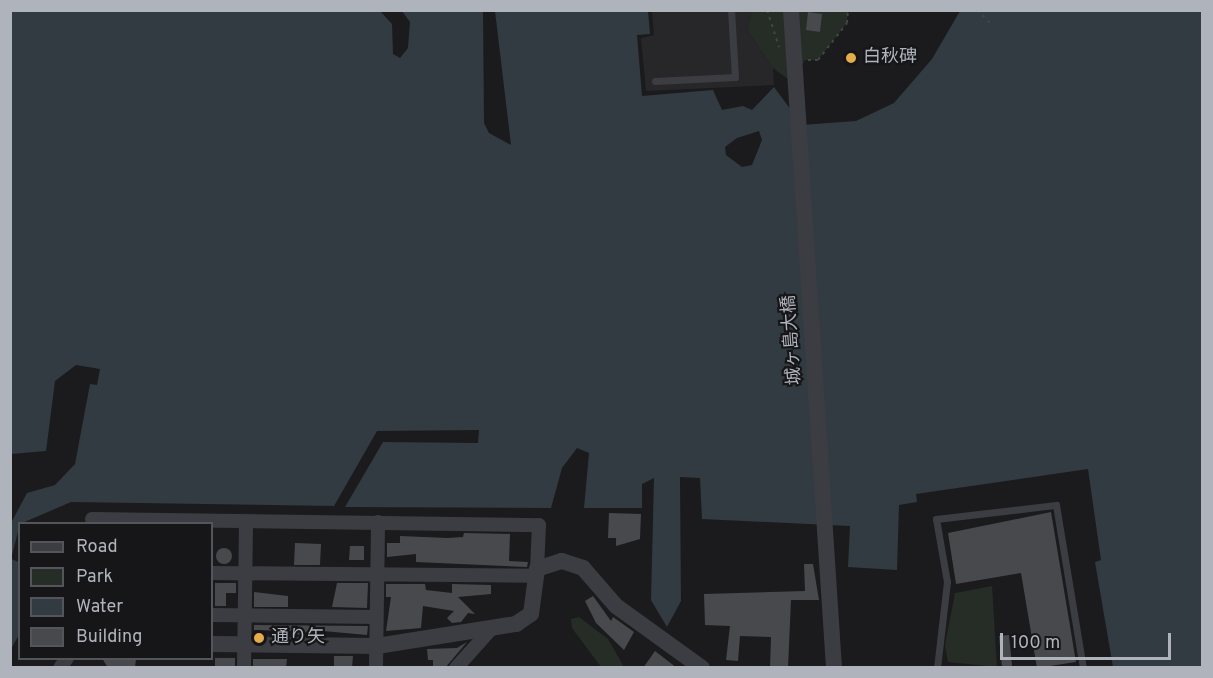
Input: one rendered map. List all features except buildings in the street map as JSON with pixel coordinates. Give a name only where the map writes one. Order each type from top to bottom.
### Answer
[{"type":"street","name":"城ヶ島大橋","points":[[791,10],[834,668]]},
{"type":"street","points":[[92,519],[539,525],[536,572],[528,618],[492,628],[377,646],[213,644]]},
{"type":"street","points":[[244,668],[246,522]]},
{"type":"street","points":[[376,668],[378,522]]},
{"type":"street","points":[[213,573],[377,575],[536,572],[562,561],[583,568],[616,606],[702,668]]},
{"type":"street","points":[[213,615],[376,617]]},
{"type":"street","points":[[456,668],[492,628]]},
{"type":"lane","points":[[655,81],[735,77],[731,10]]},
{"type":"lane","points":[[937,668],[947,582],[936,519],[1056,504],[1083,668]]},
{"type":"path","points":[[805,60],[818,60],[848,23],[848,10]]},
{"type":"path","points":[[977,10],[992,25]]},
{"type":"shaded area","points":[[652,11],[752,11],[747,30],[773,68],[774,85],[646,91],[641,38],[654,35]]},
{"type":"green space","points":[[752,11],[848,11],[847,23],[818,60],[805,60],[792,82],[773,68],[747,30]]},
{"type":"green space","points":[[992,586],[997,667],[948,662],[945,645],[955,593]]},
{"type":"green space","points":[[579,617],[608,639],[624,667],[601,667],[572,628],[571,619]]},
{"type":"water","points":[[11,11],[483,11],[484,123],[489,133],[511,145],[495,11],[648,11],[650,34],[637,35],[642,96],[713,90],[722,110],[743,106],[752,110],[774,87],[802,125],[856,121],[894,103],[932,59],[960,11],[1202,11],[1202,667],[1113,667],[1095,562],[1101,560],[1088,469],[916,494],[917,502],[899,505],[897,570],[848,567],[850,526],[702,519],[700,478],[680,477],[681,601],[667,627],[651,600],[654,478],[642,484],[642,508],[584,508],[589,453],[577,448],[562,468],[551,508],[345,507],[383,442],[478,443],[479,430],[377,431],[334,506],[71,502],[25,522],[18,522],[18,532],[11,559],[11,523],[27,493],[55,485],[75,464],[90,384],[97,385],[100,369],[76,365],[55,381],[46,451],[11,454]],"holes":[[[759,131],[762,140],[752,165],[742,167],[726,155],[725,147],[737,138]]]},
{"type":"water","points":[[11,559],[18,562],[18,637],[11,649]]},
{"type":"pier","points":[[380,11],[402,11],[410,22],[408,48],[400,58],[393,54],[392,24]]},
{"type":"place","name":"白秋碑","points":[[851,58]]},
{"type":"place","name":"通り矢","points":[[259,638]]}]
